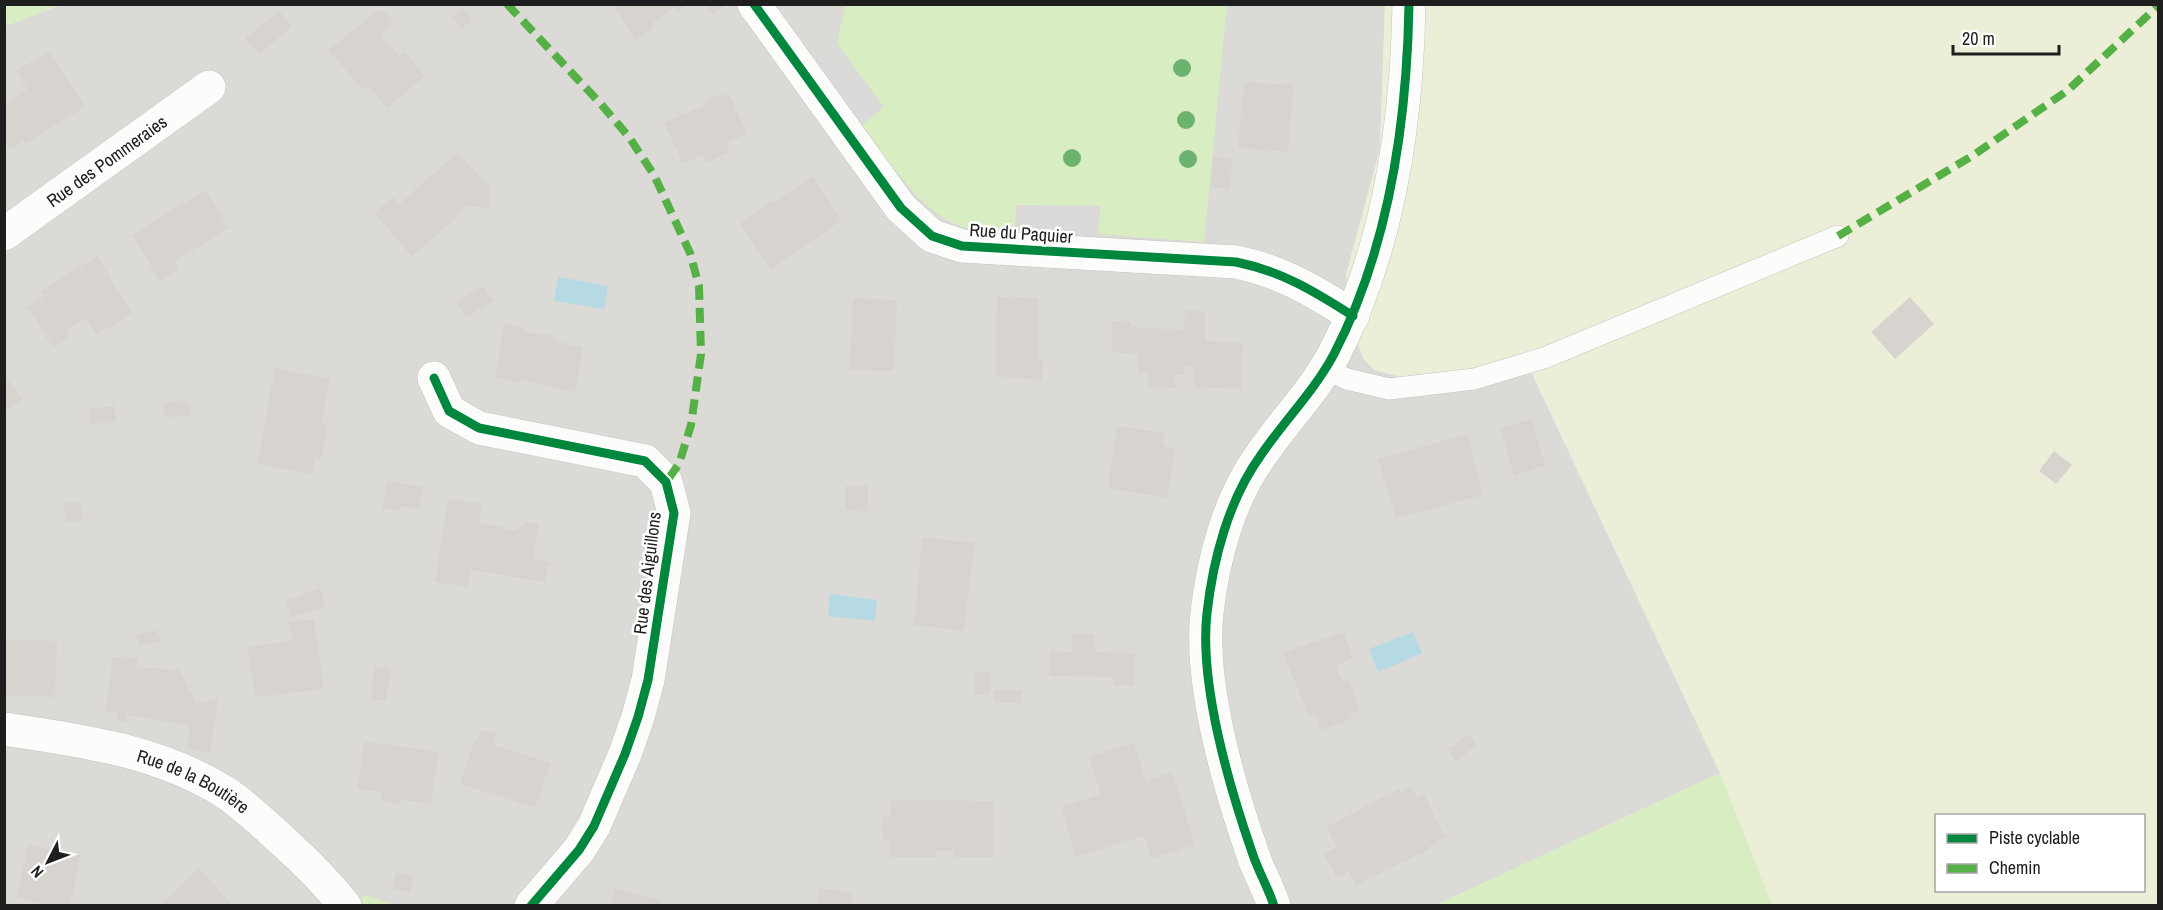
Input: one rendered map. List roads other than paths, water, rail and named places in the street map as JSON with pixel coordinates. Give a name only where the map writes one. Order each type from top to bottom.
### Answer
[{"type":"street","name":"Rue du Paquier","points":[[754,4],[900,208],[932,236],[962,246],[1236,262],[1261,267],[1287,277],[1353,316]]},
{"type":"street","points":[[1274,906],[1252,854],[1214,712],[1206,658],[1207,614],[1214,571],[1227,524],[1245,483],[1259,457],[1325,369],[1353,316],[1368,277],[1392,180],[1405,81],[1409,4]]},
{"type":"street","name":"Rue des Pommeraies","points":[[4,234],[209,87]]},
{"type":"street","name":"Rue des Aiguillons","points":[[434,378],[449,411],[479,428],[645,461],[666,482],[674,513],[648,680],[625,754],[594,826],[579,850],[531,906]]},
{"type":"street","name":"Rue de la Boutière","points":[[4,729],[125,750],[168,764],[199,778],[227,794],[260,820],[306,862],[345,906]]},
{"type":"lane","points":[[1325,369],[1347,379],[1389,389],[1474,379],[1544,358],[1838,236]]},
{"type":"water","points":[[558,277],[608,286],[604,309],[554,301]]},
{"type":"water","points":[[830,594],[877,600],[875,621],[828,616]]},
{"type":"water","points":[[1413,632],[1422,653],[1378,672],[1369,649]]}]
